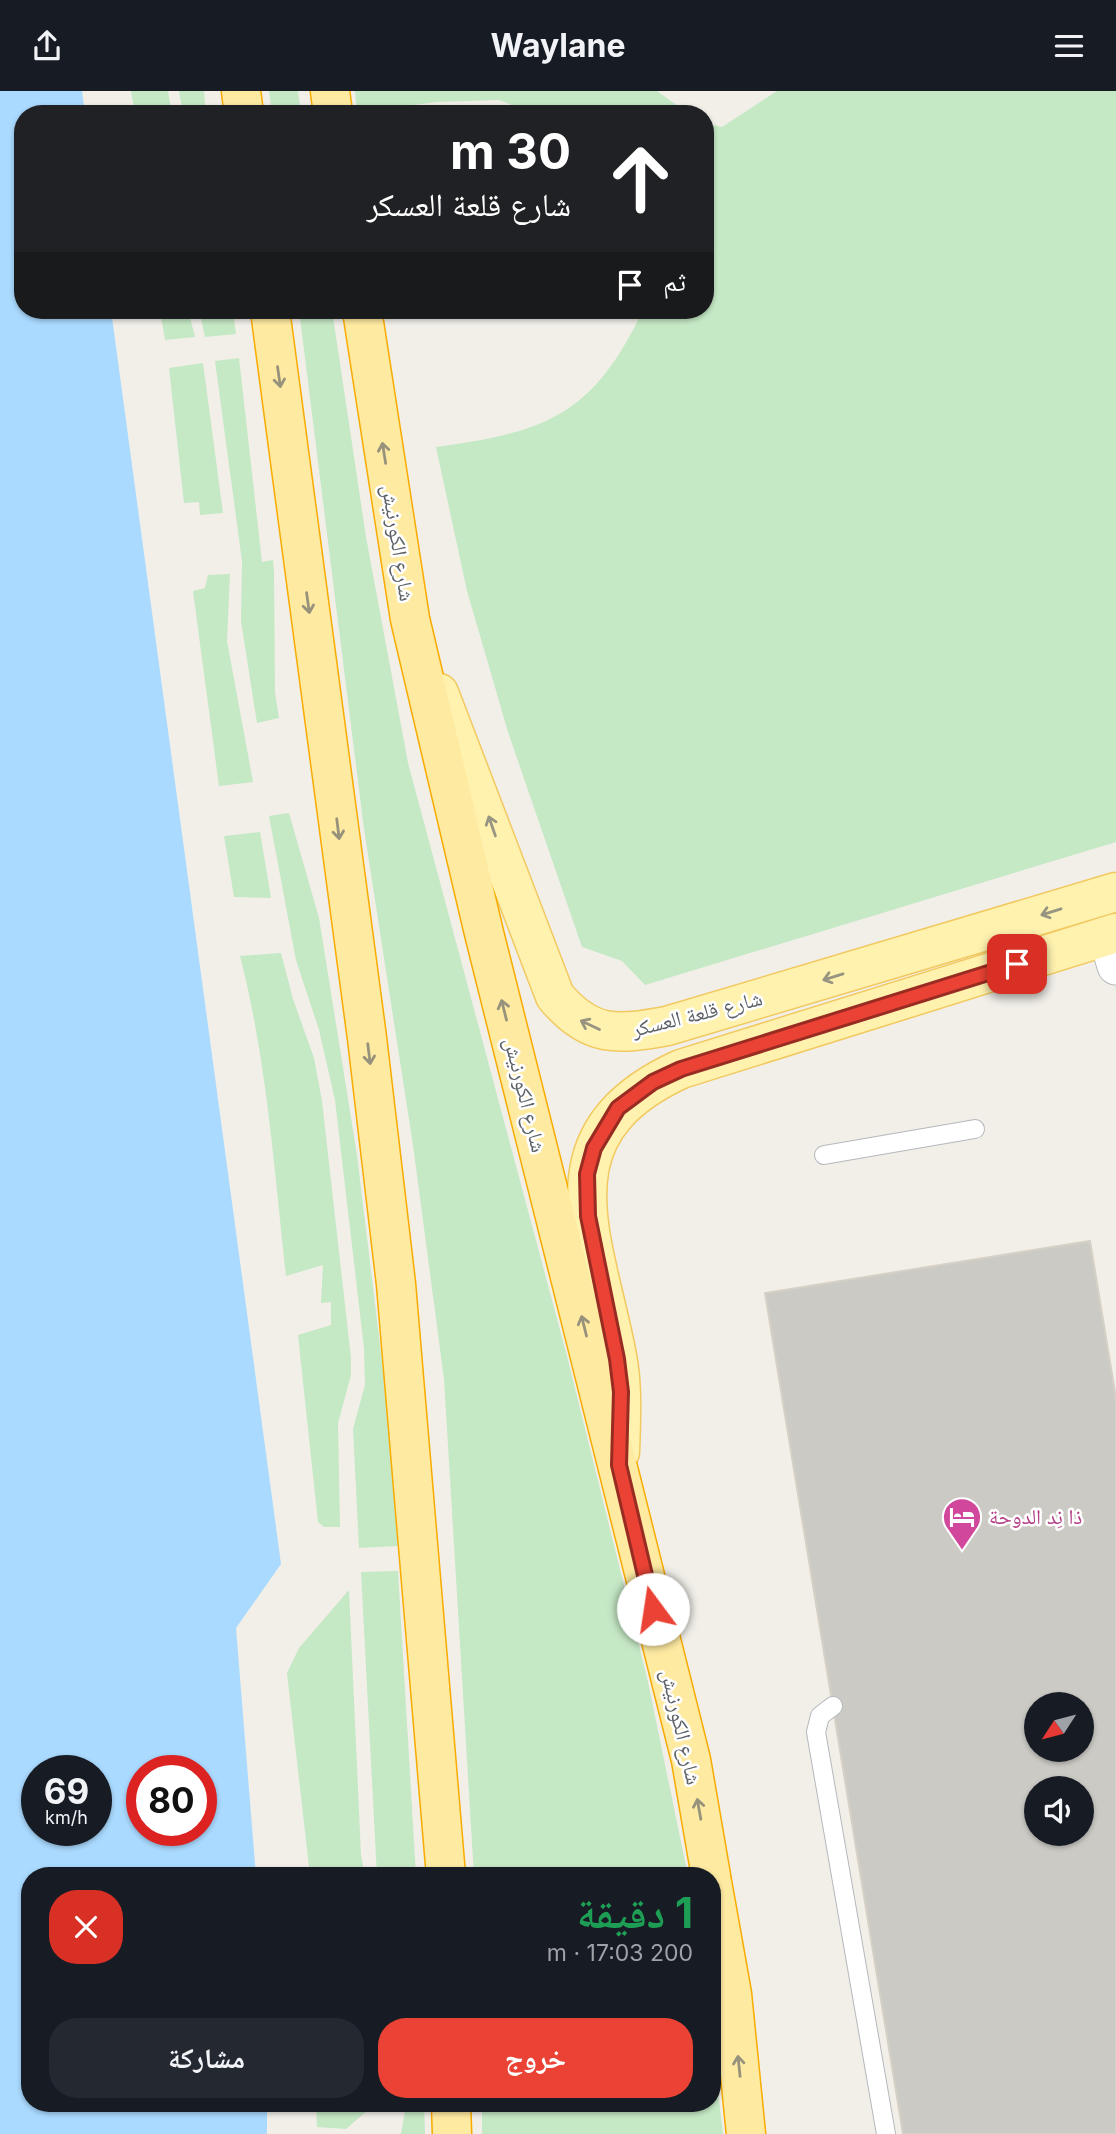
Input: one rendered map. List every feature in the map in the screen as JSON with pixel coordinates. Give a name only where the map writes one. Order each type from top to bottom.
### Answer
[{"type":"highway","points":[[271,319],[367,1038],[396,1284],[445,1867]]},
{"type":"highway","name":"شارع الكورنيش","points":[[363,319],[410,619],[484,933],[691,1760],[709,1867]]},
{"type":"highway","points":[[721,1932],[732,1994],[746,2134]]},
{"type":"highway","points":[[451,2112],[452,2134]]},
{"type":"main road","name":"شارع قلعة العسكر","points":[[410,619],[489,818],[545,974],[555,996],[585,1024],[625,1033],[667,1026],[1114,921]]},
{"type":"main road","name":"شارع قلعة العسكر","points":[[619,1465],[621,1392],[617,1359],[588,1216],[587,1174],[594,1148],[618,1108],[653,1082],[681,1069],[1114,921]]},
{"type":"lane","points":[[824,1155],[975,1129]]},
{"type":"lane","points":[[833,1706],[820,1716],[816,1733],[887,2134]]},
{"type":"green space","points":[[131,91],[168,91],[170,105],[133,105]]},
{"type":"green space","points":[[179,91],[204,91],[205,105],[181,105]]},
{"type":"green space","points":[[269,91],[298,91],[300,105],[271,105]]},
{"type":"green space","points":[[355,91],[657,91],[676,105],[512,105],[499,100],[356,105]]},
{"type":"green space","points":[[777,91],[1116,91],[1116,842],[645,985],[622,961],[582,947],[508,732],[467,591],[436,447],[508,434],[537,425],[562,412],[585,396],[605,374],[638,319],[714,319],[714,125],[722,127]]},
{"type":"green space","points":[[162,319],[190,319],[195,337],[165,340]]},
{"type":"green space","points":[[201,319],[234,319],[236,334],[205,337]]},
{"type":"green space","points":[[300,319],[333,319],[366,537],[408,763],[567,1356],[648,1682],[686,1867],[473,1867],[444,1379],[413,1145],[364,829]]},
{"type":"green space","points":[[239,358],[262,562],[273,560],[274,573],[275,692],[279,718],[257,723],[241,621],[242,561],[215,361]]},
{"type":"green space","points":[[203,363],[223,513],[200,515],[199,502],[184,503],[169,368]]},
{"type":"green space","points":[[230,574],[227,641],[253,782],[219,786],[193,591],[205,588],[208,575]]},
{"type":"green space","points":[[289,813],[319,918],[357,1155],[391,1436],[398,1546],[359,1548],[353,1429],[365,1385],[364,1348],[335,1100],[319,1030],[296,960],[269,816]]},
{"type":"green space","points":[[260,832],[271,898],[234,897],[224,836]]},
{"type":"green space","points":[[281,953],[293,999],[314,1058],[322,1101],[351,1358],[351,1375],[338,1423],[340,1527],[324,1527],[318,1522],[298,1335],[331,1325],[331,1302],[321,1303],[323,1265],[286,1276],[263,1075],[240,956]]},
{"type":"green space","points":[[398,1571],[415,1867],[377,1867],[361,1572]]},
{"type":"green space","points":[[349,1590],[363,1867],[309,1867],[287,1673],[299,1648]]},
{"type":"green space","points":[[316,2112],[366,2112],[346,2129],[317,2127]]},
{"type":"green space","points":[[405,2112],[424,2112],[425,2134],[401,2134]]},
{"type":"green space","points":[[482,2112],[720,2112],[723,2134],[482,2134]]},
{"type":"water","points":[[0,91],[82,91],[84,105],[14,105],[14,319],[112,319],[281,1564],[236,1628],[255,1867],[21,1867],[21,2112],[267,2112],[267,2134],[0,2134]]},
{"type":"building","name":"ذا نِد الدوحة","points":[[1090,1241],[1116,1398],[1116,2134],[903,2134],[765,1293]]},
{"type":"place","name":"ذا نِد الدوحة","points":[[962,1551]]},
{"type":"route","points":[[653,1609],[619,1465],[621,1392],[617,1359],[588,1216],[587,1174],[594,1148],[607,1123],[618,1108],[633,1095],[681,1069],[1017,964]]}]
